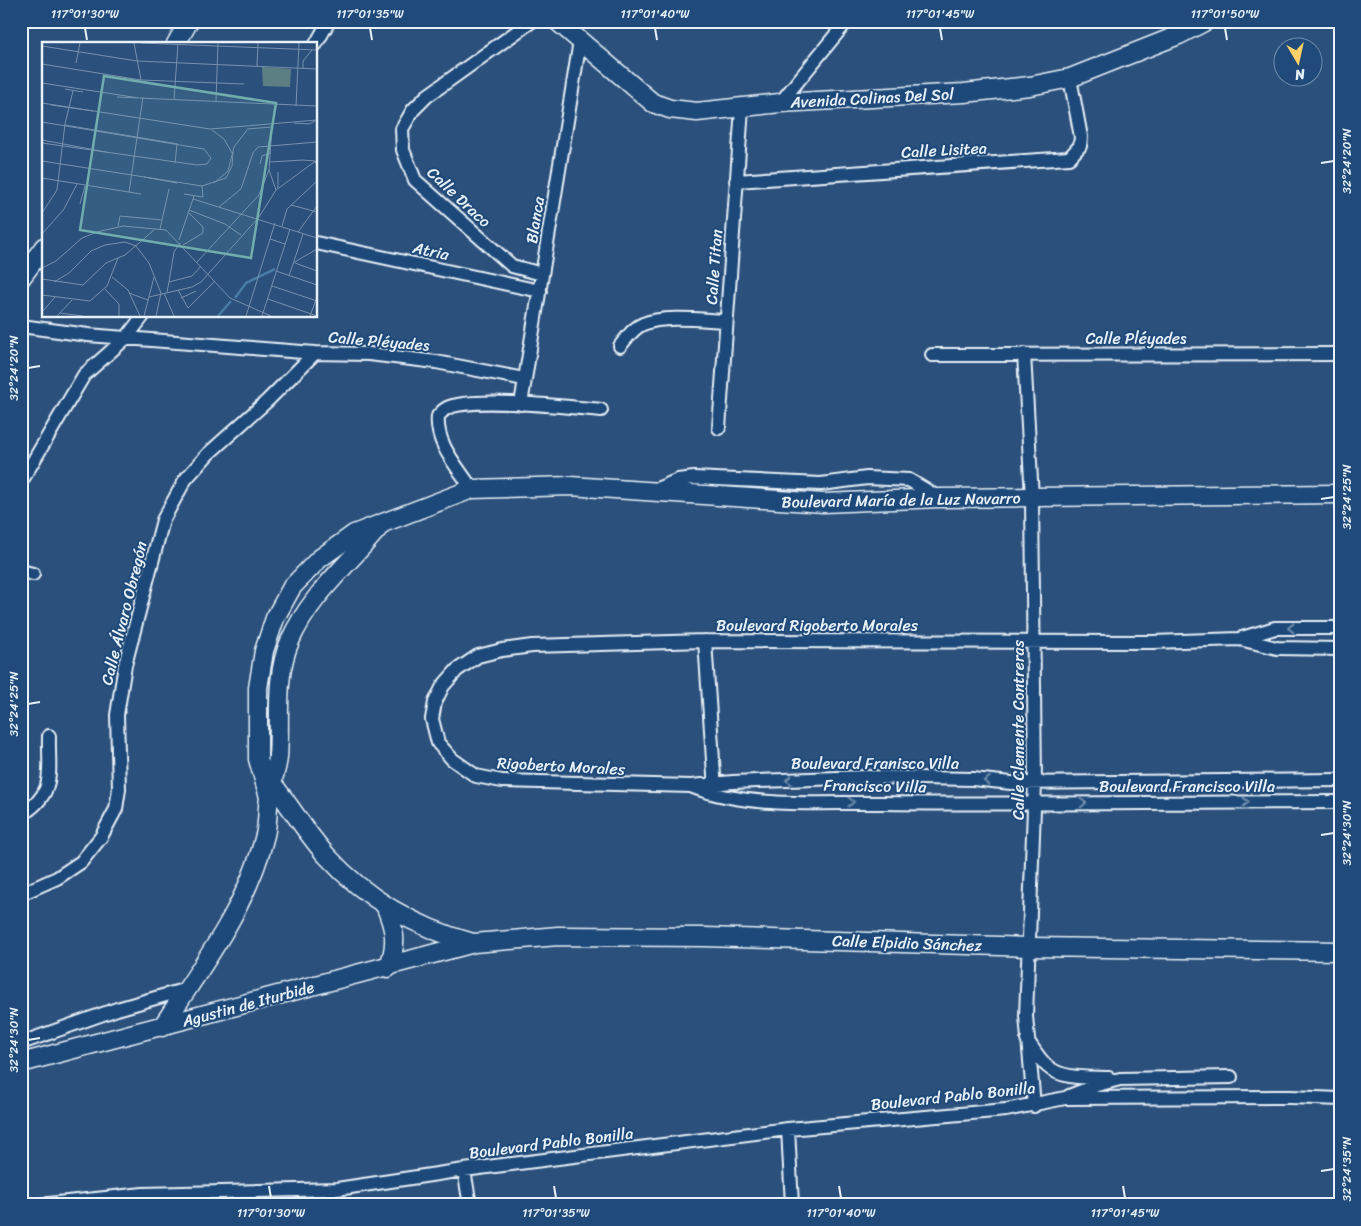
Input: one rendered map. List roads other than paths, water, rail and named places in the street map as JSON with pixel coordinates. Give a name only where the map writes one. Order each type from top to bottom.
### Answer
[{"type":"street","points":[[177,42],[189,21]]},
{"type":"street","points":[[317,42],[329,21]]},
{"type":"street","name":"Calle Draco","points":[[532,21],[427,96],[413,110],[402,129],[403,150],[415,180],[437,202],[512,266],[542,274]]},
{"type":"street","points":[[780,103],[847,21]]},
{"type":"street","name":"Avenida Colinas Del Sol","points":[[565,23],[580,41],[653,103],[697,112],[780,103],[964,93],[1030,86],[1070,78],[1206,21]]},
{"type":"street","name":"Blanca","points":[[521,404],[580,41]]},
{"type":"street","name":"Calle Lisitea","points":[[736,182],[1069,158],[1080,146],[1081,137],[1070,78]]},
{"type":"street","name":"Calle Titan","points":[[719,428],[742,108]]},
{"type":"street","name":"Atria","points":[[318,243],[540,291]]},
{"type":"street","points":[[21,278],[42,250]]},
{"type":"street","points":[[21,482],[84,375],[127,337],[141,318]]},
{"type":"street","points":[[620,346],[630,333],[642,324],[656,320],[726,320]]},
{"type":"street","name":"Calle Pléyades","points":[[21,326],[88,335],[315,352],[369,354],[436,362],[524,379]]},
{"type":"street","name":"Calle Álvaro Obregón","points":[[21,894],[57,878],[81,862],[101,837],[116,809],[119,789],[117,715],[125,665],[164,520],[185,480],[208,454],[267,400],[315,352]]},
{"type":"street","name":"Calle Clemente Contreras","points":[[1024,354],[1032,498],[1034,642],[1035,805],[1027,1040],[1034,1106]]},
{"type":"street","name":"Calle Pléyades","points":[[932,355],[1340,354]]},
{"type":"street","points":[[472,489],[445,450],[438,432],[438,416],[445,408],[457,405],[521,404],[601,410]]},
{"type":"street","points":[[649,492],[667,483],[694,478],[821,484],[868,478],[909,480],[939,498]]},
{"type":"street","name":"Boulevard María de la Luz Navarro","points":[[268,787],[258,759],[258,688],[264,651],[275,618],[292,588],[319,559],[354,534],[380,526],[472,489],[570,486],[824,504],[939,498],[1340,494]]},
{"type":"street","name":"Boulevard María de la Luz Navarro","points":[[162,1027],[249,886],[266,834],[268,787],[278,758],[278,703],[289,643],[302,617],[322,591],[380,526]]},
{"type":"street","name":"Boulevard Rigoberto Morales","points":[[1239,639],[1275,628],[1340,628]]},
{"type":"street","name":"Boulevard Rigoberto Morales","points":[[432,719],[435,702],[443,686],[457,670],[478,656],[532,646],[705,641],[1034,642],[1239,639],[1277,648],[1340,649]]},
{"type":"street","points":[[705,641],[715,788]]},
{"type":"street","name":"Rigoberto Morales","points":[[432,719],[438,743],[452,759],[476,776],[502,781],[539,783],[715,788]]},
{"type":"street","points":[[21,815],[35,806],[44,797],[48,783],[49,736]]},
{"type":"street","name":"Boulevard Franisco Villa","points":[[715,788],[865,777],[1035,783]]},
{"type":"street","points":[[1123,780],[1125,802]]},
{"type":"street","name":"Boulevard Francisco Villa","points":[[1035,783],[1123,780],[1340,780]]},
{"type":"street","points":[[268,787],[328,856],[385,906],[442,935],[474,943]]},
{"type":"street","name":"Francisco Villa","points":[[715,788],[739,800],[1035,805]]},
{"type":"street","name":"Boulevard Francisco Villa","points":[[1035,805],[1125,802],[1340,802]]},
{"type":"street","points":[[385,906],[392,922],[395,940],[394,953],[388,968]]},
{"type":"street","name":"Calle Elpidio Sánchez","points":[[474,943],[558,936],[704,936],[1030,947],[1340,951]]},
{"type":"street","name":"Agustin de Iturbide","points":[[21,1063],[388,968],[474,943]]},
{"type":"street","points":[[21,1043],[117,1009],[187,988]]},
{"type":"street","points":[[1027,1040],[1047,1066],[1057,1072],[1071,1076],[1120,1078]]},
{"type":"street","name":"Boulevard Pablo Bonilla","points":[[39,1205],[143,1194],[337,1189],[464,1170],[788,1130],[1034,1106],[1065,1098],[1120,1078],[1231,1076]]},
{"type":"street","name":"Boulevard Pablo Bonilla","points":[[1065,1098],[1264,1097],[1340,1099]]},
{"type":"street","points":[[788,1130],[792,1205]]},
{"type":"street","points":[[464,1170],[470,1205]]}]
